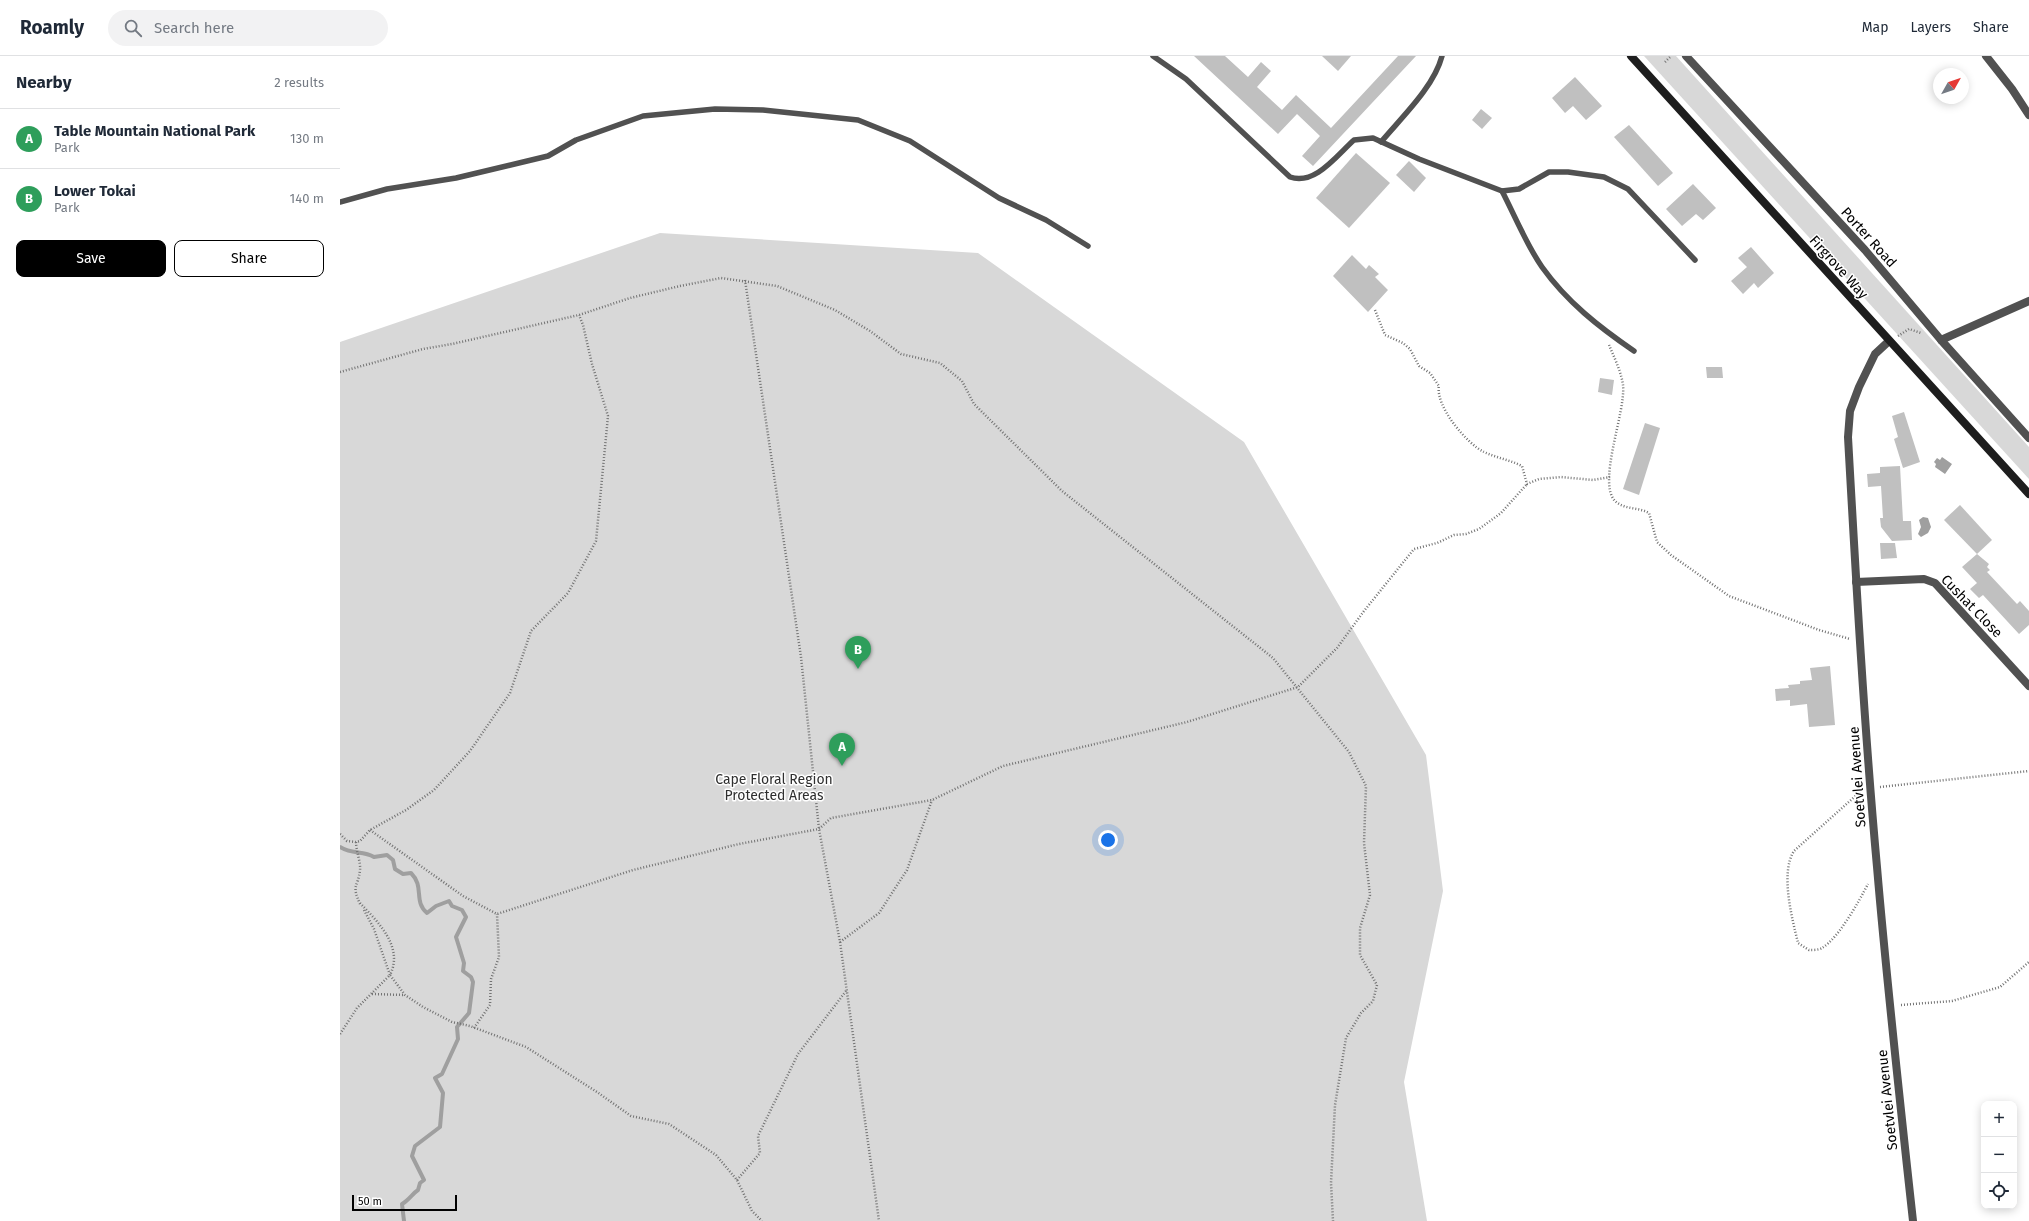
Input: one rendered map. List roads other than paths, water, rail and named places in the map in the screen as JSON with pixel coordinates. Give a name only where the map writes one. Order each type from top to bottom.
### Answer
[{"type":"street","name":"Firgrove Way","points":[[1631,56],[2029,494]]},
{"type":"street","name":"Porter Road","points":[[1686,56],[1865,250],[1940,340],[2029,438]]},
{"type":"street","points":[[1986,56],[2012,89],[2029,115]]},
{"type":"street","points":[[1940,340],[2029,301]]},
{"type":"street","name":"Soetvlei Avenue","points":[[1889,341],[1875,354],[1850,410],[1848,437],[1860,642],[1877,866],[1889,1006],[1913,1221]]},
{"type":"street","name":"Cushat Close","points":[[1856,582],[1924,579],[1935,583],[2029,686]]},
{"type":"lane","points":[[1153,56],[1186,78],[1290,177],[1303,180],[1321,171],[1354,140],[1373,138],[1419,159],[1502,191],[1519,189],[1549,172],[1568,172],[1604,177],[1628,189],[1695,260]]},
{"type":"lane","points":[[1381,142],[1427,85],[1438,67],[1442,56]]},
{"type":"lane","points":[[340,202],[387,189],[456,178],[548,156],[576,140],[643,116],[715,109],[764,110],[858,120],[910,141],[999,198],[1046,220],[1088,246]]},
{"type":"lane","points":[[1502,191],[1542,267],[1568,299],[1634,351]]},
{"type":"waterway","points":[[340,847],[349,851],[374,857],[387,855],[393,860],[395,869],[403,874],[411,873],[415,878],[419,889],[419,899],[427,913],[436,906],[449,901],[452,906],[462,910],[466,917],[456,937],[464,963],[463,971],[471,977],[473,982],[469,1013],[457,1027],[458,1039],[442,1074],[435,1078],[443,1093],[440,1127],[415,1146],[412,1156],[424,1180],[420,1183],[418,1190],[402,1204],[404,1221]]},
{"type":"place","name":"Lower Tokai","points":[[858,669]]},
{"type":"place","name":"Table Mountain National Park","points":[[842,766]]},
{"type":"park label","name":"Cape Floral Region Protected Areas","points":[[774,788]]}]
